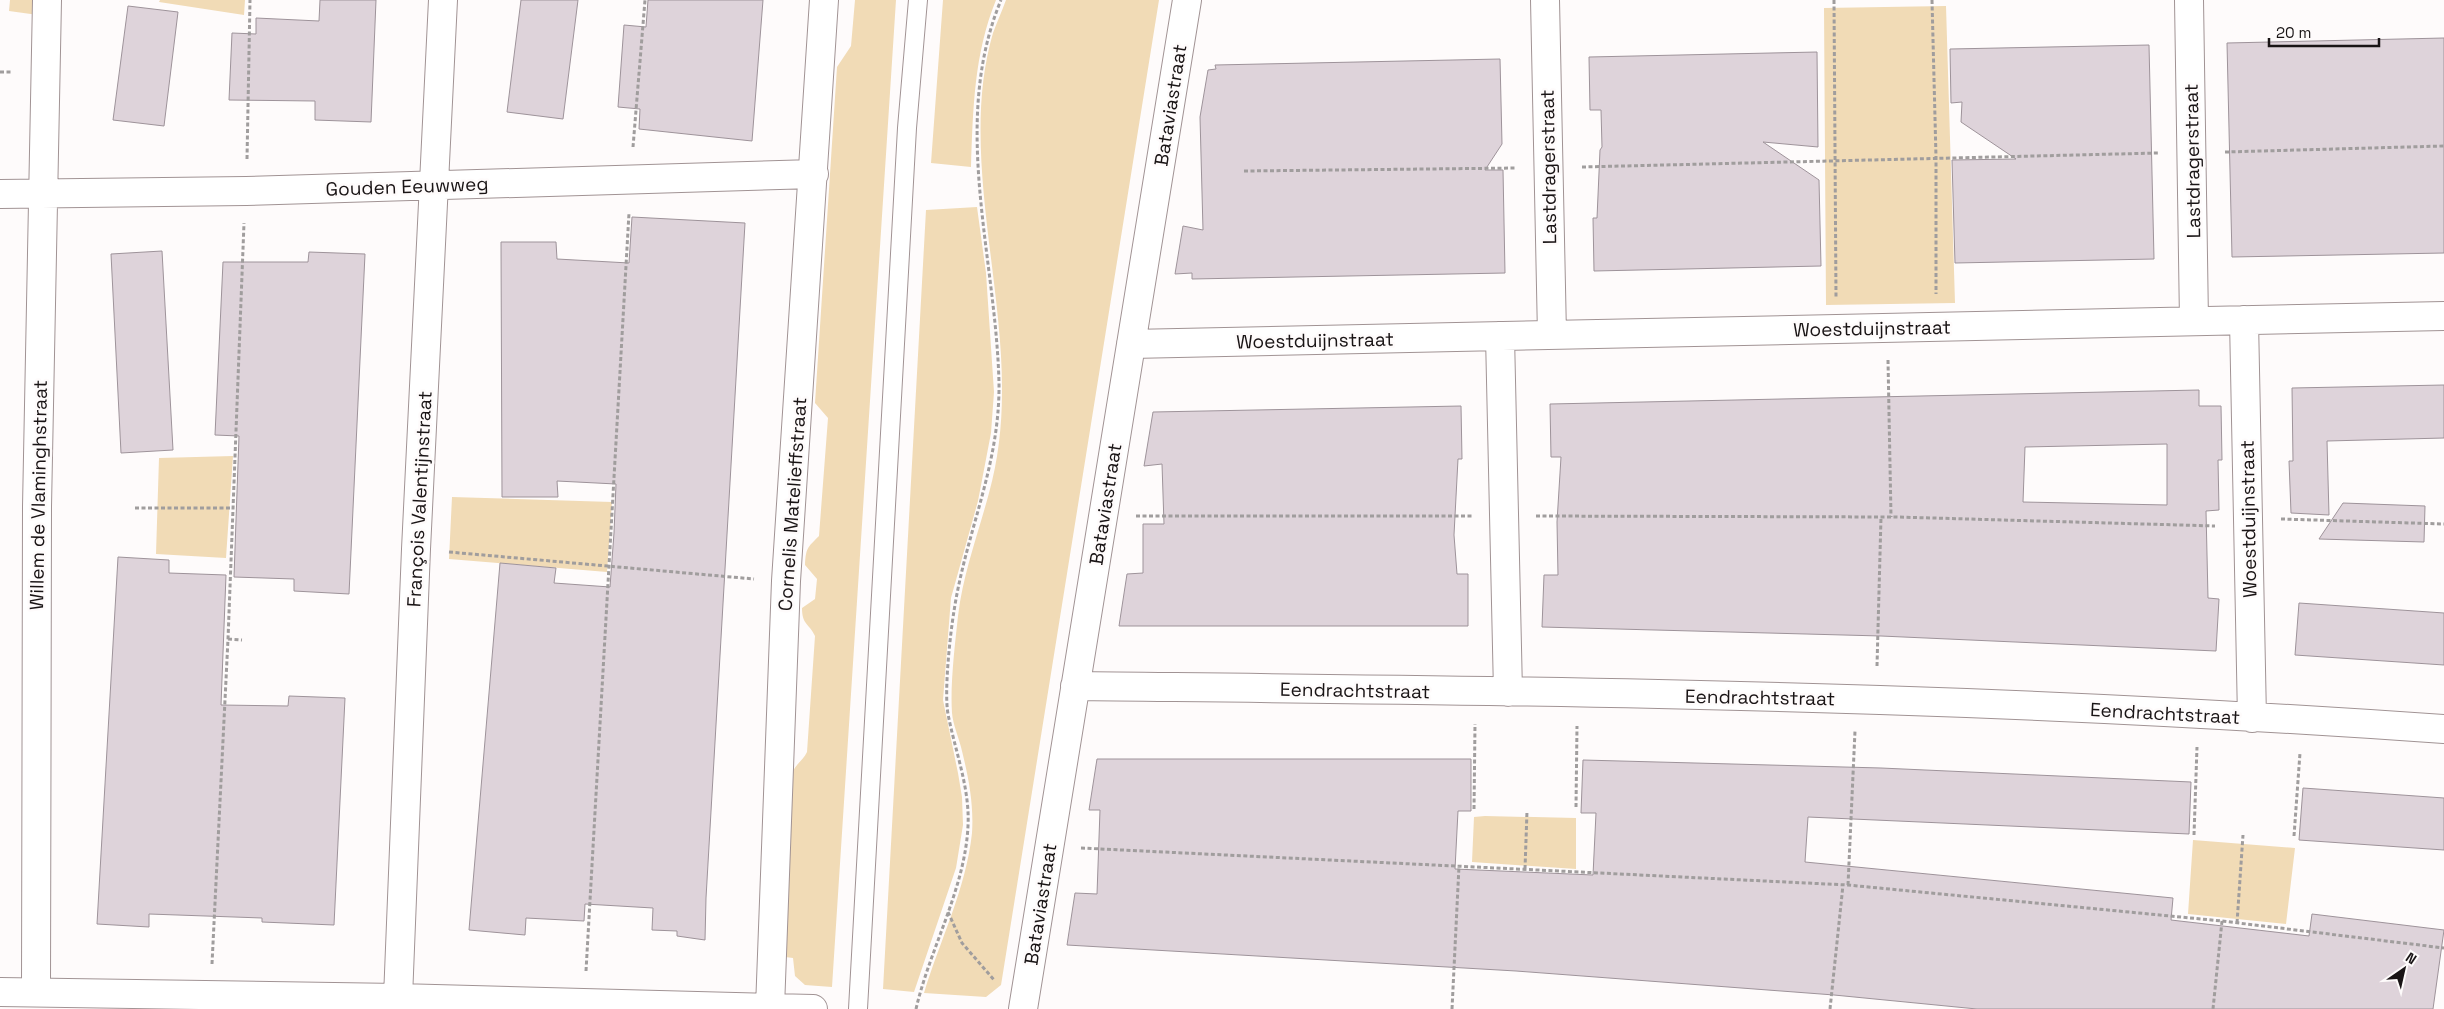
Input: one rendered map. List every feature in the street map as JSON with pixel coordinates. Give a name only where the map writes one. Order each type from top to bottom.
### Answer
[{"type":"street","name":"Willem de Vlaminghstraat","points":[[36,991],[37,506],[47,0]]},
{"type":"street","name":"François Valentijnstraat","points":[[398,998],[416,549],[443,0]]},
{"type":"street","name":"Cornelis Matelieffstraat","points":[[770,1008],[786,581],[824,0]]},
{"type":"street","name":"Bataviastraat","points":[[1023,1009],[1187,0]]},
{"type":"street","name":"Lastdragerstraat","points":[[1545,0],[1552,335]]},
{"type":"street","name":"Lastdragerstraat","points":[[2189,0],[2194,321]]},
{"type":"street","name":"Gouden Eeuwweg","points":[[0,194],[246,191],[814,174]]},
{"type":"street","name":"Woestduijnstraat","points":[[1131,344],[2444,316]]},
{"type":"street","name":"Woestduijnstraat","points":[[2244,320],[2252,718]]},
{"type":"street","points":[[1500,336],[1508,692]]},
{"type":"street","name":"Eendrachtstraat","points":[[1075,686],[1475,691],[1866,700],[2198,714],[2444,728]]},
{"type":"street","points":[[0,992],[210,994],[813,1009]]},
{"type":"lane","points":[[858,1009],[907,128],[918,0]]},
{"type":"path","points":[[210,994],[228,639],[246,191],[250,0]]},
{"type":"path","points":[[584,1004],[631,179],[645,0]]},
{"type":"path","points":[[916,1009],[922,980],[948,912],[965,853],[968,825],[966,791],[947,711],[954,611],[990,468],[999,385],[993,300],[978,169],[976,126],[982,66],[988,34],[1001,0]]},
{"type":"path","points":[[1834,0],[1836,329]]},
{"type":"path","points":[[1932,0],[1936,158],[1936,327]]},
{"type":"path","points":[[1244,171],[1548,168],[2444,146]]},
{"type":"path","points":[[1887,328],[1891,517]]},
{"type":"path","points":[[135,508],[232,508]]},
{"type":"path","points":[[1103,516],[1891,517],[2444,524]]},
{"type":"path","points":[[1848,885],[1881,517]]},
{"type":"path","points":[[416,549],[786,581]]},
{"type":"path","points":[[228,639],[242,640]]},
{"type":"path","points":[[1474,809],[1475,691]]},
{"type":"path","points":[[1576,807],[1578,693]]},
{"type":"path","points":[[2194,835],[2198,714]]},
{"type":"path","points":[[2294,836],[2303,720]]},
{"type":"path","points":[[1525,869],[1527,811]]},
{"type":"path","points":[[2237,923],[2243,835]]},
{"type":"path","points":[[1049,847],[1848,885],[2222,921],[2444,948]]},
{"type":"path","points":[[1452,1009],[1459,866]]},
{"type":"path","points":[[1830,1009],[1842,885]]},
{"type":"path","points":[[948,912],[962,943],[999,988]]},
{"type":"path","points":[[2213,1009],[2222,921]]},
{"type":"shaded area","points":[[10,0],[38,0],[38,15],[9,11]]},
{"type":"shaded area","points":[[160,0],[245,0],[244,15],[159,2]]},
{"type":"shaded area","points":[[855,0],[896,0],[832,987],[805,985],[795,976],[793,958],[785,957],[792,774],[807,752],[815,636],[802,614],[802,608],[815,599],[817,579],[805,565],[805,559],[808,549],[819,536],[828,418],[815,403],[837,67],[851,46]]},
{"type":"shaded area","points":[[943,0],[996,0],[983,41],[979,61],[974,103],[971,167],[931,163]]},
{"type":"shaded area","points":[[1006,0],[1159,0],[1001,985],[986,997],[924,993],[964,874],[972,833],[970,789],[953,717],[952,690],[960,600],[992,481],[1001,418],[1001,348],[985,211],[981,120],[984,76],[993,33]]},
{"type":"shaded area","points":[[1946,6],[1955,303],[1826,305],[1824,8]]},
{"type":"shaded area","points":[[977,207],[986,273],[994,392],[991,433],[978,501],[951,598],[943,700],[962,797],[963,825],[956,868],[914,992],[883,989],[926,210]]},
{"type":"shaded area","points":[[233,456],[226,558],[156,554],[159,458]]},
{"type":"shaded area","points":[[452,497],[612,502],[607,572],[449,559]]},
{"type":"shaded area","points":[[1474,817],[1576,818],[1576,869],[1472,862]]},
{"type":"shaded area","points":[[2193,840],[2295,848],[2286,924],[2188,914]]},
{"type":"building","points":[[320,0],[376,0],[371,122],[315,120],[315,101],[229,100],[232,33],[256,34],[256,18],[319,21]]},
{"type":"building","points":[[521,0],[578,0],[563,119],[507,112]]},
{"type":"building","points":[[648,0],[763,0],[752,141],[639,129],[640,109],[618,107],[624,25],[646,27]]},
{"type":"building","points":[[128,6],[178,12],[164,126],[113,120]]},
{"type":"building","points":[[2444,38],[2444,253],[2232,257],[2227,43]]},
{"type":"building","points":[[2149,45],[2154,259],[1955,263],[1952,160],[2016,159],[1961,122],[1962,102],[1951,103],[1950,49]]},
{"type":"building","points":[[1817,52],[1818,147],[1763,142],[1819,180],[1821,266],[1594,271],[1593,218],[1597,218],[1600,150],[1602,147],[1601,110],[1590,110],[1589,57]]},
{"type":"building","points":[[1500,59],[1502,144],[1485,170],[1503,170],[1505,273],[1192,279],[1192,273],[1175,274],[1183,226],[1203,230],[1200,117],[1208,70],[1216,69],[1215,65]]},
{"type":"building","points":[[632,217],[745,223],[705,940],[677,936],[677,931],[652,930],[653,908],[585,904],[584,921],[526,918],[525,935],[469,930],[500,563],[556,568],[554,583],[610,587],[614,533],[616,484],[557,481],[558,497],[502,497],[501,242],[556,242],[557,259],[629,263]]},
{"type":"building","points":[[162,251],[173,450],[121,453],[111,254]]},
{"type":"building","points":[[309,252],[365,254],[349,594],[294,591],[294,579],[234,577],[239,436],[215,435],[223,262],[308,262]]},
{"type":"building","points":[[2444,385],[2444,438],[2327,441],[2329,515],[2291,513],[2289,461],[2293,461],[2292,388]]},
{"type":"building","points":[[2199,390],[2199,406],[2221,406],[2222,460],[2218,460],[2219,510],[2206,511],[2208,598],[2219,599],[2216,651],[1881,636],[1542,627],[1544,575],[1558,575],[1557,522],[1561,457],[1551,457],[1550,404]],"holes":[[[2167,444],[2167,505],[2023,502],[2025,447]]]},
{"type":"building","points":[[1461,406],[1462,459],[1458,459],[1454,535],[1457,574],[1468,574],[1468,626],[1119,626],[1127,574],[1143,573],[1143,524],[1164,524],[1162,464],[1144,466],[1153,412]]},
{"type":"building","points":[[2343,503],[2425,506],[2424,542],[2319,539]]},
{"type":"building","points":[[118,557],[169,560],[169,573],[226,575],[221,705],[288,706],[289,696],[345,698],[334,925],[262,922],[262,918],[149,914],[149,927],[97,924]]},
{"type":"building","points":[[2299,603],[2444,613],[2444,665],[2295,655]]},
{"type":"building","points":[[1097,759],[1471,759],[1471,811],[1458,811],[1455,869],[1593,875],[1596,813],[1581,813],[1583,760],[1881,768],[2191,782],[2189,834],[1808,817],[1805,862],[2173,898],[2171,920],[2309,936],[2312,914],[2444,930],[2433,1009],[1977,1009],[1834,995],[1516,971],[1067,945],[1075,893],[1097,894],[1100,810],[1089,810]]},
{"type":"building","points":[[2303,788],[2444,798],[2444,850],[2299,840]]}]
